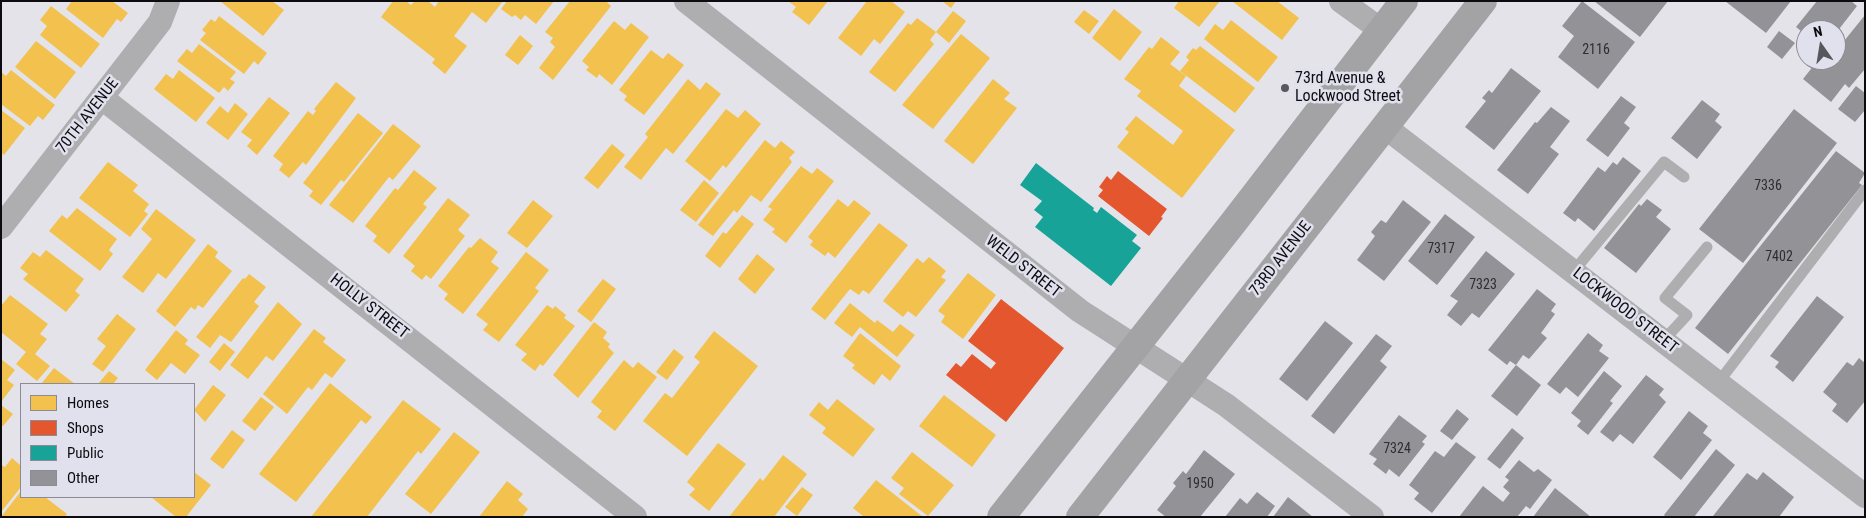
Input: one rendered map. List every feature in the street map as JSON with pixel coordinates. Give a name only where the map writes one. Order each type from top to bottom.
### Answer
[{"type":"main road","points":[[1001,517],[1233,223],[1404,1]]},
{"type":"main road","name":"73RD AVENUE","points":[[1080,517],[1484,1]]},
{"type":"street","name":"70TH AVENUE","points":[[1,227],[160,22],[168,1]]},
{"type":"street","name":"WELD STREET","points":[[686,1],[1035,278],[1096,322],[1226,405],[1372,517]]},
{"type":"street","points":[[1341,1],[1381,30]]},
{"type":"street","name":"HOLLY STREET","points":[[102,98],[635,517]]},
{"type":"street","name":"LOCKWOOD STREET","points":[[1385,127],[1865,496]]},
{"type":"lane","points":[[1573,272],[1664,162],[1684,177]]},
{"type":"lane","points":[[1718,383],[1865,190]]},
{"type":"lane","points":[[1663,341],[1687,315],[1665,298],[1707,247]]},
{"type":"building: Homes","points":[[72,1],[112,1],[128,13],[121,22],[117,19],[103,38],[66,9]]},
{"type":"building: Homes","points":[[220,1],[272,1],[284,10],[263,36]]},
{"type":"building: Homes","points":[[393,1],[406,1],[411,5],[415,1],[428,1],[435,7],[439,1],[503,1],[486,23],[472,12],[454,36],[467,46],[445,74],[432,63],[435,59],[381,17]]},
{"type":"building: Homes","points":[[507,1],[554,1],[536,24],[525,15],[521,20],[515,15],[512,17],[501,9]]},
{"type":"building: Homes","points":[[570,1],[606,1],[611,6],[553,80],[539,68],[555,47],[550,42],[553,38],[545,32]]},
{"type":"building: Homes","points":[[788,1],[828,1],[809,25],[792,12],[796,7]]},
{"type":"building: Homes","points":[[867,1],[891,1],[905,12],[880,44],[874,39],[861,56],[838,38]]},
{"type":"building: Homes","points":[[942,1],[956,1],[951,8]]},
{"type":"building: Homes","points":[[1179,1],[1220,1],[1199,27],[1174,8]]},
{"type":"building: Homes","points":[[1232,1],[1277,1],[1299,18],[1282,40]]},
{"type":"building: Homes","points":[[51,6],[100,44],[81,68],[40,35],[47,26],[40,20]]},
{"type":"building: Homes","points":[[1114,9],[1142,32],[1120,61],[1092,38]]},
{"type":"building: Homes","points":[[1084,10],[1099,21],[1089,34],[1074,22]]},
{"type":"building: Homes","points":[[953,11],[966,21],[949,43],[936,32]]},
{"type":"building: Homes","points":[[219,16],[267,53],[258,65],[254,61],[244,74],[200,40],[206,33],[202,30],[211,19],[215,22]]},
{"type":"building: Homes","points":[[917,18],[936,32],[930,40],[934,44],[895,92],[869,72],[908,23],[911,25]]},
{"type":"building: Homes","points":[[1231,20],[1278,57],[1258,82],[1204,39],[1215,24],[1223,30]]},
{"type":"building: Homes","points":[[614,21],[625,30],[631,23],[649,37],[612,85],[599,74],[597,78],[586,70],[589,67],[582,61]]},
{"type":"building: Homes","points":[[961,34],[990,58],[933,129],[902,105]]},
{"type":"building: Homes","points":[[520,35],[533,46],[518,65],[505,55]]},
{"type":"building: Homes","points":[[1161,37],[1180,52],[1170,64],[1186,76],[1179,86],[1235,130],[1182,198],[1117,147],[1129,132],[1125,129],[1136,116],[1173,145],[1183,131],[1137,96],[1141,91],[1124,79],[1149,47],[1152,49]]},
{"type":"building: Homes","points":[[36,41],[76,72],[55,99],[15,67]]},
{"type":"building: Homes","points":[[199,44],[236,72],[230,79],[235,82],[228,91],[224,87],[219,93],[177,61],[187,49],[192,53]]},
{"type":"building: Homes","points":[[1200,46],[1255,88],[1235,113],[1180,71],[1189,60],[1186,57],[1193,48],[1196,50]]},
{"type":"building: Homes","points":[[651,50],[663,59],[668,53],[684,65],[644,115],[624,100],[627,96],[619,90]]},
{"type":"building: Homes","points":[[11,70],[55,105],[43,120],[38,116],[30,126],[1,104],[1,72],[6,76]]},
{"type":"building: Homes","points":[[179,70],[215,98],[196,122],[154,89],[166,74],[173,79]]},
{"type":"building: Homes","points":[[688,79],[700,90],[706,82],[721,94],[673,154],[666,148],[641,180],[624,167],[648,137],[645,134]]},
{"type":"building: Homes","points":[[993,79],[1010,93],[1004,99],[1017,108],[973,164],[944,141]]},
{"type":"building: Homes","points":[[336,82],[356,98],[306,165],[303,162],[289,178],[279,170],[283,164],[273,156],[308,111],[313,115],[316,111],[314,109]]},
{"type":"building: Homes","points":[[269,97],[290,113],[257,155],[247,146],[252,140],[241,132]]},
{"type":"building: Homes","points":[[235,103],[248,114],[228,140],[206,123],[220,106],[228,113]]},
{"type":"building: Homes","points":[[726,109],[738,118],[745,110],[761,124],[726,168],[723,165],[710,181],[685,161]]},
{"type":"building: Homes","points":[[1,110],[25,128],[4,155],[1,153]]},
{"type":"building: Homes","points":[[358,113],[383,133],[344,182],[341,180],[321,205],[309,196],[313,191],[303,183]]},
{"type":"building: Homes","points":[[393,124],[421,146],[393,180],[389,177],[353,223],[329,205]]},
{"type":"building: Homes","points":[[765,140],[775,148],[781,141],[795,152],[789,158],[792,162],[761,202],[751,195],[737,213],[734,210],[713,236],[698,225]]},
{"type":"building: Homes","points":[[612,144],[625,155],[598,189],[584,178]]},
{"type":"building: Homes","points":[[108,162],[138,185],[133,191],[149,204],[144,211],[148,214],[130,237],[79,198]]},
{"type":"building: Homes","points":[[801,166],[812,174],[817,168],[834,181],[786,243],[772,232],[775,229],[763,220],[772,209],[768,207]]},
{"type":"building: Homes","points":[[414,170],[437,188],[423,204],[427,207],[389,254],[373,241],[377,236],[365,226],[395,188],[398,190]]},
{"type":"building: Homes","points":[[704,180],[719,193],[696,222],[680,210]]},
{"type":"building: Homes","points":[[448,198],[470,215],[458,230],[465,236],[431,279],[426,275],[422,280],[411,271],[415,266],[403,256]]},
{"type":"building: Homes","points":[[838,199],[848,207],[854,200],[871,213],[835,258],[828,252],[825,256],[810,245],[813,241],[808,237]]},
{"type":"building: Homes","points":[[533,200],[553,216],[527,248],[507,233]]},
{"type":"building: Homes","points":[[77,208],[117,239],[109,250],[113,254],[100,271],[49,231],[62,215],[67,219]]},
{"type":"building: Homes","points":[[156,209],[196,240],[166,279],[158,273],[143,293],[122,277],[152,239],[141,229]]},
{"type":"building: Homes","points":[[742,215],[754,224],[720,268],[705,256],[723,232],[726,234]]},
{"type":"building: Homes","points":[[879,223],[908,245],[869,294],[863,290],[859,295],[850,289],[825,320],[811,309]]},
{"type":"building: Homes","points":[[480,238],[498,252],[491,262],[499,268],[463,314],[444,299],[448,294],[438,286],[469,247],[471,248]]},
{"type":"building: Homes","points":[[208,244],[218,252],[215,257],[232,271],[203,308],[198,305],[195,310],[191,307],[175,327],[156,311]]},
{"type":"building: Homes","points":[[46,250],[84,279],[75,291],[80,295],[66,312],[23,279],[28,274],[20,268],[33,252],[40,257]]},
{"type":"building: Homes","points":[[526,252],[549,270],[535,288],[539,291],[499,342],[483,330],[488,324],[476,315]]},
{"type":"building: Homes","points":[[757,254],[775,269],[755,294],[738,279]]},
{"type":"building: Homes","points":[[929,257],[946,271],[941,277],[946,280],[916,317],[908,311],[903,317],[883,301],[917,258],[923,263]]},
{"type":"building: Homes","points":[[968,273],[996,295],[963,339],[941,322],[945,316],[938,311]]},
{"type":"building: Homes","points":[[249,274],[266,287],[254,302],[259,306],[231,342],[220,335],[210,348],[196,337],[243,278],[245,279]]},
{"type":"building: Homes","points":[[603,279],[616,289],[591,322],[577,311]]},
{"type":"building: Homes","points":[[10,295],[48,324],[40,334],[47,339],[35,354],[50,366],[37,381],[16,364],[26,352],[1,332],[1,306]]},
{"type":"building: Homes","points":[[278,302],[302,324],[273,361],[266,356],[248,379],[230,365]]},
{"type":"building: Homes","points":[[850,303],[875,323],[877,320],[893,332],[900,324],[915,335],[897,357],[860,327],[852,337],[834,323]]},
{"type":"building: Homes","points":[[547,305],[553,309],[555,306],[566,315],[564,318],[575,326],[543,366],[540,364],[535,371],[521,360],[527,354],[515,345]]},
{"type":"building: Homes","points":[[117,314],[136,329],[103,372],[92,364],[106,346],[97,339]]},
{"type":"building: Homes","points":[[594,322],[607,332],[603,338],[610,344],[608,347],[614,353],[578,398],[553,375]]},
{"type":"building: Homes","points":[[314,329],[326,338],[323,342],[346,360],[332,378],[325,373],[312,390],[308,387],[287,414],[263,394]]},
{"type":"building: Homes","points":[[176,330],[188,340],[185,344],[200,355],[185,374],[171,363],[157,380],[145,370]]},
{"type":"building: Homes","points":[[714,331],[758,366],[687,456],[643,421],[665,393],[672,398],[700,362],[694,357]]},
{"type":"building: Homes","points":[[860,333],[901,366],[890,381],[882,374],[874,385],[852,368],[855,365],[843,356]]},
{"type":"building: Homes","points":[[224,343],[235,352],[220,371],[209,362]]},
{"type":"building: Homes","points":[[674,349],[684,357],[667,380],[656,372]]},
{"type":"building: Homes","points":[[1,359],[15,370],[7,380],[14,385],[1,402]]},
{"type":"building: Homes","points":[[624,360],[633,368],[638,362],[657,377],[615,431],[597,417],[602,411],[591,402]]},
{"type":"building: Homes","points":[[54,368],[74,383],[42,383]]},
{"type":"building: Homes","points":[[109,371],[118,378],[114,383],[99,383]]},
{"type":"building: Homes","points":[[330,383],[372,417],[366,424],[361,420],[296,502],[259,474]]},
{"type":"building: Homes","points":[[213,385],[226,395],[205,422],[195,409]]},
{"type":"building: Homes","points":[[944,395],[996,435],[972,467],[919,426]]},
{"type":"building: Homes","points":[[261,397],[274,407],[255,431],[242,421]]},
{"type":"building: Homes","points":[[837,399],[875,429],[853,457],[822,433],[826,428],[809,415],[819,402],[828,410]]},
{"type":"building: Homes","points":[[403,400],[441,429],[421,454],[418,451],[367,517],[311,517]]},
{"type":"building: Homes","points":[[1,405],[13,414],[3,426],[1,425]]},
{"type":"building: Homes","points":[[232,430],[245,440],[223,469],[210,459]]},
{"type":"building: Homes","points":[[454,432],[480,452],[431,514],[405,494]]},
{"type":"building: Homes","points":[[718,443],[746,464],[709,511],[689,495],[695,489],[687,482]]},
{"type":"building: Homes","points":[[912,452],[954,485],[928,516],[899,494],[904,488],[891,478]]},
{"type":"building: Homes","points":[[783,455],[807,474],[774,517],[729,517],[760,478],[763,481]]},
{"type":"building: Homes","points":[[12,458],[20,465],[20,488],[1,512],[1,465],[5,467]]},
{"type":"building: Homes","points":[[195,473],[211,485],[186,517],[176,517],[152,498],[195,498]]},
{"type":"building: Homes","points":[[876,480],[923,517],[864,517],[853,508]]},
{"type":"building: Homes","points":[[507,481],[523,494],[518,500],[528,509],[522,517],[479,517]]},
{"type":"building: Homes","points":[[802,487],[813,495],[797,516],[785,507]]},
{"type":"building: Homes","points":[[20,492],[20,498],[46,498],[67,514],[65,517],[1,517]]},
{"type":"building: Shops","points":[[1118,171],[1167,209],[1161,217],[1163,218],[1149,236],[1098,196],[1103,190],[1099,187],[1107,176],[1111,180]]},
{"type":"building: Shops","points":[[1001,299],[1064,348],[1006,422],[946,375],[956,363],[961,367],[972,354],[991,369],[996,363],[968,341]]},
{"type":"building: Public","points":[[1036,163],[1094,208],[1093,210],[1097,213],[1101,207],[1137,235],[1132,241],[1141,248],[1111,286],[1035,227],[1043,217],[1034,210],[1042,201],[1020,185]]},
{"type":"building: Other","points":[[1582,1],[1635,42],[1598,89],[1558,57],[1574,36],[1562,26]]},
{"type":"building: Other","points":[[1594,1],[1668,1],[1640,37]]},
{"type":"building: Other","points":[[1725,1],[1791,1],[1766,33]]},
{"type":"building: Other","points":[[1817,1],[1851,1],[1857,6],[1846,20],[1802,20]]},
{"type":"building: Other","points":[[1865,15],[1865,69],[1849,88],[1845,84],[1831,102],[1803,79],[1810,70],[1846,70],[1846,39]]},
{"type":"building: Other","points":[[1779,31],[1795,43],[1782,59],[1767,47]]},
{"type":"building: Other","points":[[1511,68],[1541,91],[1494,150],[1465,127],[1486,101],[1482,98],[1489,90],[1492,93]]},
{"type":"building: Other","points":[[1856,86],[1865,93],[1865,110],[1855,122],[1838,109]]},
{"type":"building: Other","points":[[1621,96],[1636,107],[1624,123],[1630,128],[1608,157],[1586,140]]},
{"type":"building: Other","points":[[1702,100],[1720,114],[1715,121],[1722,127],[1697,159],[1671,138]]},
{"type":"building: Other","points":[[1551,107],[1570,121],[1550,147],[1559,154],[1528,194],[1497,170],[1535,122],[1537,123]]},
{"type":"building: Other","points":[[1794,109],[1837,143],[1743,263],[1699,229]]},
{"type":"building: Other","points":[[1836,151],[1865,173],[1859,183],[1862,185],[1728,354],[1695,328]]},
{"type":"building: Other","points":[[1623,157],[1641,171],[1594,231],[1578,218],[1575,222],[1563,213],[1598,167],[1605,172],[1613,162],[1617,165]]},
{"type":"building: Other","points":[[1647,199],[1662,210],[1656,217],[1671,229],[1636,273],[1604,248],[1639,204],[1641,206]]},
{"type":"building: Other","points":[[1403,200],[1431,222],[1384,281],[1357,260],[1375,236],[1371,232],[1381,220],[1386,223]]},
{"type":"building: Other","points":[[1445,214],[1475,237],[1437,285],[1408,261]]},
{"type":"building: Other","points":[[1486,251],[1515,274],[1479,318],[1472,313],[1461,326],[1447,315],[1458,301],[1450,296]]},
{"type":"building: Other","points":[[1537,289],[1556,304],[1551,311],[1555,314],[1541,333],[1547,338],[1529,359],[1523,355],[1516,365],[1510,361],[1507,365],[1488,350]]},
{"type":"building: Other","points":[[1817,296],[1844,317],[1793,382],[1775,367],[1779,362],[1770,356]]},
{"type":"building: Other","points":[[1325,321],[1353,343],[1307,401],[1279,379]]},
{"type":"building: Other","points":[[1588,333],[1603,345],[1599,351],[1609,358],[1578,397],[1566,387],[1560,394],[1547,384]]},
{"type":"building: Other","points":[[1376,334],[1392,346],[1380,361],[1387,367],[1334,434],[1311,416]]},
{"type":"building: Other","points":[[1859,358],[1865,363],[1865,401],[1847,423],[1832,411],[1837,404],[1823,392],[1847,362],[1853,366]]},
{"type":"building: Other","points":[[1516,365],[1541,385],[1517,416],[1491,396]]},
{"type":"building: Other","points":[[1604,371],[1622,386],[1610,401],[1613,403],[1588,435],[1577,426],[1581,421],[1571,413]]},
{"type":"building: Other","points":[[1646,375],[1664,389],[1659,395],[1666,402],[1633,444],[1620,434],[1613,442],[1600,432]]},
{"type":"building: Other","points":[[1457,409],[1469,419],[1452,440],[1440,431]]},
{"type":"building: Other","points":[[1689,411],[1708,426],[1703,433],[1712,440],[1681,480],[1653,457]]},
{"type":"building: Other","points":[[1399,415],[1427,436],[1422,442],[1425,444],[1399,477],[1389,469],[1386,474],[1373,464],[1377,459],[1369,454]]},
{"type":"building: Other","points":[[1512,428],[1524,438],[1500,469],[1487,459]]},
{"type":"building: Other","points":[[1456,442],[1476,457],[1432,513],[1414,499],[1419,493],[1409,485],[1435,451],[1444,457]]},
{"type":"building: Other","points":[[1716,449],[1735,465],[1694,517],[1666,517],[1664,515]]},
{"type":"building: Other","points":[[1204,450],[1235,474],[1200,517],[1166,517],[1157,510],[1176,486],[1173,483],[1183,471],[1186,474]]},
{"type":"building: Other","points":[[1519,460],[1534,472],[1538,469],[1552,480],[1530,509],[1526,506],[1517,517],[1459,517],[1483,486],[1503,502],[1510,493],[1503,487],[1509,480],[1505,477]]},
{"type":"building: Other","points":[[1763,472],[1794,497],[1779,517],[1713,516],[1747,473],[1757,480]]},
{"type":"building: Other","points":[[1555,488],[1591,517],[1533,517]]},
{"type":"building: Other","points":[[1257,492],[1275,506],[1267,517],[1225,517],[1240,498],[1247,504]]},
{"type":"building: Other","points":[[1288,497],[1313,517],[1273,517]]},
{"type":"place","name":"73rd Avenue & Lockwood Street","points":[[1285,88]]}]
